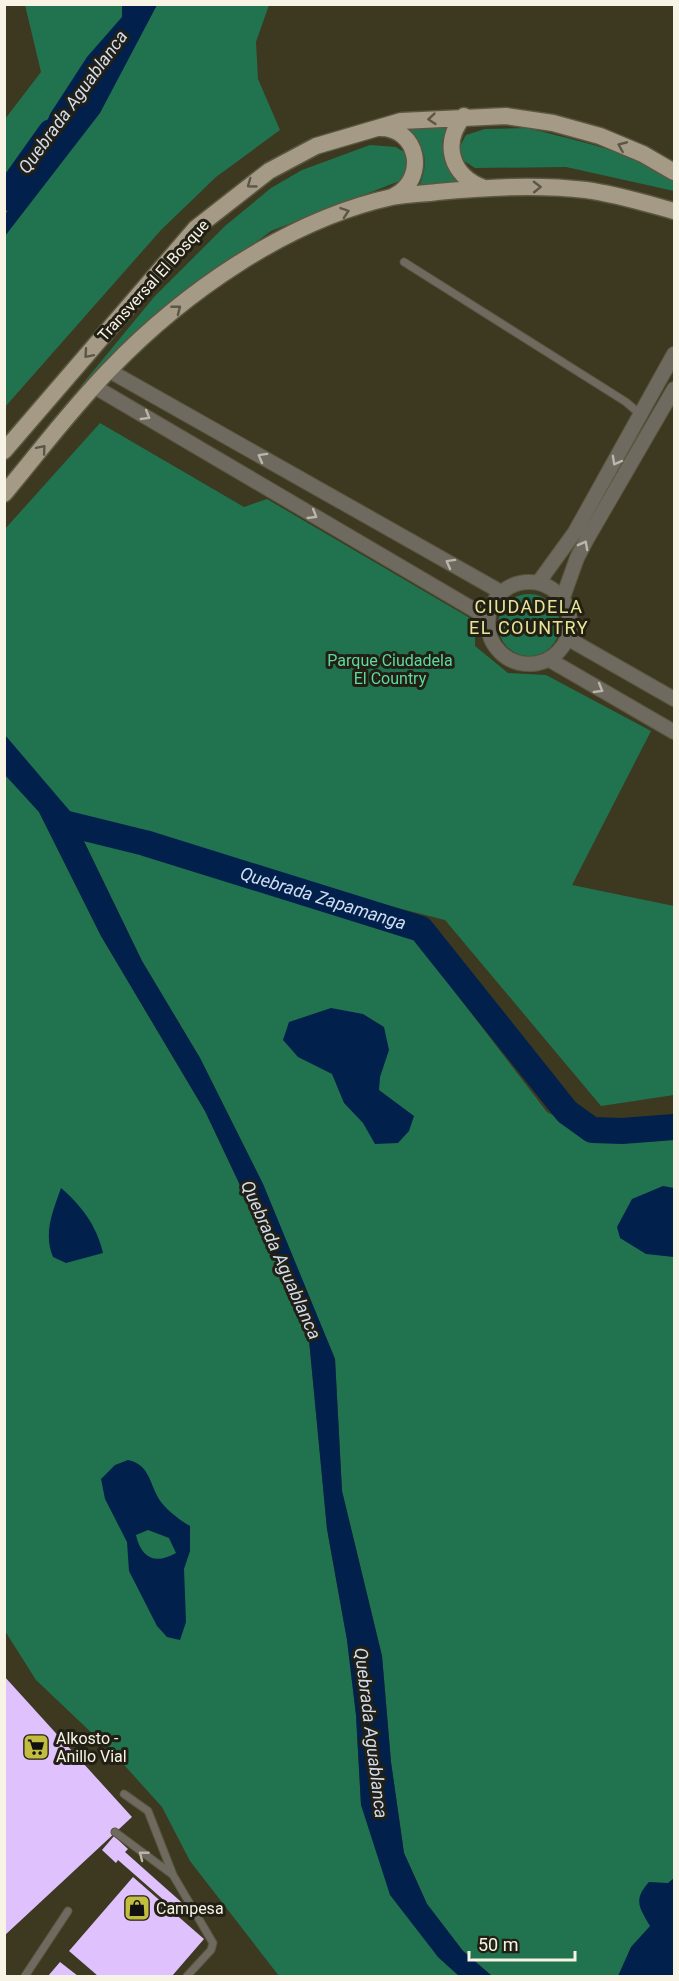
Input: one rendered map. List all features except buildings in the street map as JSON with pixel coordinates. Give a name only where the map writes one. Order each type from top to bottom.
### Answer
[{"type":"main road","name":"Transversal El Bosque","points":[[4,451],[196,228],[269,171],[316,146],[401,121],[464,116],[506,116],[553,123],[600,136],[643,154],[675,172]]},
{"type":"main road","points":[[464,116],[452,135],[452,158],[464,177],[484,188]]},
{"type":"main road","points":[[372,129],[392,129],[408,140],[413,148],[416,168],[414,177],[402,192],[393,197]]},
{"type":"main road","name":"Transversal El Bosque","points":[[4,494],[108,370],[151,330],[242,261],[277,240],[393,197],[484,188],[542,186],[587,190],[675,211]]},
{"type":"street","points":[[538,583],[575,532],[675,354]]},
{"type":"street","points":[[108,370],[501,592]]},
{"type":"street","points":[[95,387],[488,618]]},
{"type":"street","points":[[562,600],[577,558],[675,389]]},
{"type":"street","points":[[518,583],[538,583],[556,592],[562,600],[569,618],[567,638],[556,654],[548,659],[529,664],[501,654],[490,638],[488,618],[490,609],[501,592],[518,583]]},
{"type":"street","points":[[567,638],[675,699]]},
{"type":"street","points":[[548,659],[675,732]]},
{"type":"lane","points":[[404,262],[626,402],[641,415]]},
{"type":"lane","points":[[629,437],[642,444]]},
{"type":"lane","points":[[124,1794],[148,1811],[173,1875],[213,1942],[211,1950],[187,1977]]},
{"type":"lane","points":[[116,1832],[173,1875]]},
{"type":"lane","points":[[25,1977],[68,1911]]},
{"type":"green space","points":[[25,5],[269,5],[256,42],[258,79],[280,130],[216,177],[161,230],[5,407],[5,119],[41,72]]},
{"type":"green space","points":[[454,121],[442,141],[445,161],[465,182],[419,187],[425,167],[423,152],[414,139],[396,127]]},
{"type":"green space","points":[[528,128],[603,148],[640,161],[674,178],[674,191],[566,167],[475,168],[461,159],[459,148],[466,135],[485,129]]},
{"type":"green space","points":[[370,145],[396,147],[407,154],[410,165],[402,180],[271,231],[218,270],[80,387],[154,297],[225,226],[271,188],[302,170]]},
{"type":"green space","name":"Parque Ciudadela El Country","points":[[100,423],[244,507],[267,499],[475,621],[475,646],[508,673],[546,675],[651,731],[572,885],[674,906],[674,1095],[601,1106],[445,920],[150,845],[412,936],[547,1112],[598,1140],[674,1140],[674,1976],[492,1976],[463,1951],[427,1904],[404,1853],[391,1762],[382,1656],[342,1491],[335,1359],[263,1184],[200,1058],[142,961],[79,831],[128,839],[79,826],[23,794],[39,812],[101,936],[205,1111],[308,1329],[327,1529],[347,1640],[356,1715],[361,1805],[438,1957],[459,1976],[279,1976],[190,1861],[162,1807],[116,1756],[36,1680],[5,1631],[5,529]]},
{"type":"green space","points":[[529,594],[551,603],[560,625],[551,647],[529,656],[507,647],[498,625],[507,603]]},
{"type":"water","points":[[122,5],[157,5],[100,113],[5,236],[5,215],[21,186],[50,114],[87,57],[122,17]]},
{"type":"water","points":[[5,735],[75,817],[79,831],[142,961],[200,1058],[263,1184],[335,1359],[342,1491],[382,1656],[391,1762],[404,1853],[427,1904],[463,1951],[492,1976],[459,1976],[438,1957],[390,1895],[361,1805],[356,1715],[347,1640],[327,1529],[308,1329],[205,1111],[101,936],[39,812],[5,775]]},
{"type":"water","points":[[331,1008],[363,1014],[384,1027],[389,1050],[380,1077],[379,1090],[414,1116],[409,1131],[398,1143],[375,1144],[363,1123],[344,1103],[332,1074],[298,1057],[283,1040],[289,1022]]},
{"type":"water","points":[[663,1186],[674,1188],[674,1257],[646,1254],[620,1238],[617,1227],[632,1199]]},
{"type":"water","points":[[61,1188],[87,1217],[97,1234],[103,1253],[66,1263],[53,1257],[49,1231]]},
{"type":"water","points":[[128,1460],[141,1466],[149,1476],[161,1502],[175,1516],[190,1526],[190,1551],[184,1569],[186,1622],[180,1640],[167,1637],[157,1626],[129,1571],[127,1542],[105,1499],[101,1479],[115,1465]],"holes":[[[148,1530],[169,1538],[176,1553],[155,1559],[141,1549],[136,1535]]]},
{"type":"water","points":[[674,1878],[674,1976],[618,1976],[631,1947],[650,1926],[639,1904],[644,1888],[649,1882],[668,1883]]},
{"type":"waterway","name":"Quebrada Aguablanca","points":[[4,198],[51,132]]},
{"type":"waterway","name":"Quebrada Zapamanga","points":[[64,823],[145,843],[421,929],[567,1112],[592,1130],[622,1131],[674,1127]]},
{"type":"place","name":"Alkosto - Anillo Vial","points":[[36,1747]]},
{"type":"place","name":"Campesa","points":[[137,1908]]},
{"type":"district","name":"CIUDADELA EL COUNTRY","points":[[529,617]]}]
